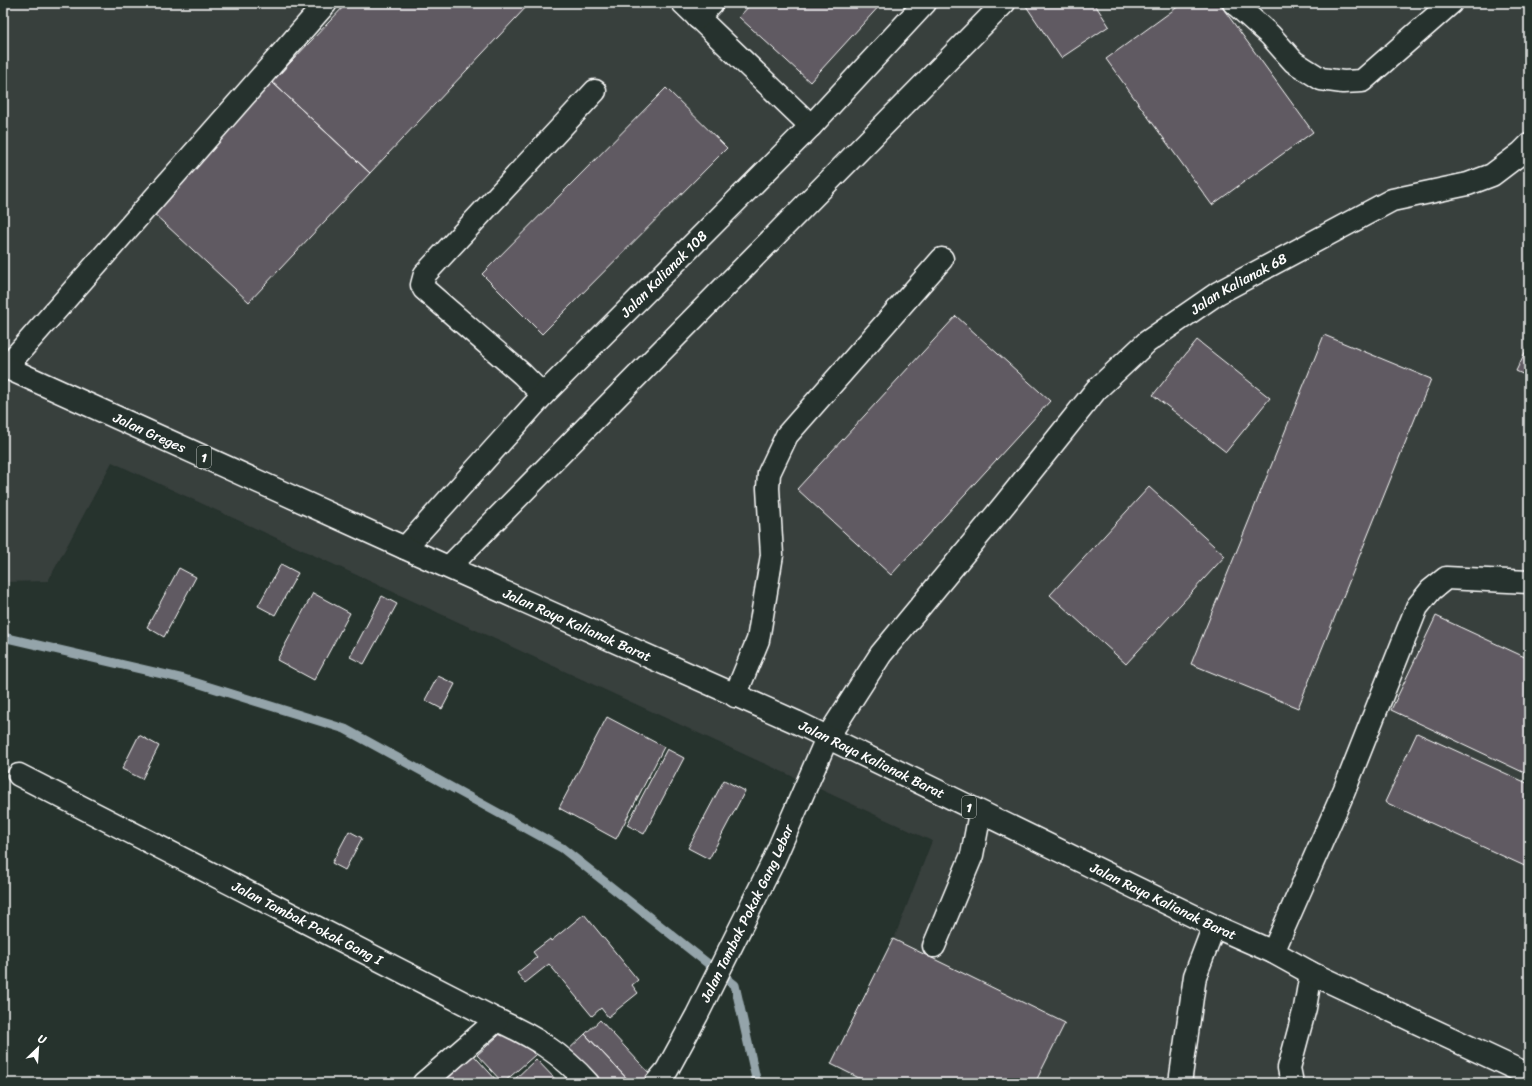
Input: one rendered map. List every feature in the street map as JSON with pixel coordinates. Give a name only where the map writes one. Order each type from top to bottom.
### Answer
[{"type":"main road","points":[[4,366],[326,3]]},
{"type":"main road","name":"Jalan Kalianak 108","points":[[405,548],[542,395],[811,126],[925,3]]},
{"type":"main road","points":[[449,567],[1004,3]]},
{"type":"main road","points":[[1234,3],[1270,35],[1294,62],[1322,79],[1343,82],[1362,81],[1451,3]]},
{"type":"main road","points":[[698,8],[811,126]]},
{"type":"main road","points":[[542,395],[522,374],[424,290],[423,280],[425,274],[595,91]]},
{"type":"main road","name":"Jalan Kalianak 68","points":[[827,738],[881,654],[1004,505],[1096,390],[1147,342],[1218,293],[1392,200],[1468,184],[1492,175],[1529,145]]},
{"type":"main road","points":[[734,696],[758,640],[772,555],[768,488],[769,473],[775,459],[787,435],[942,259]]},
{"type":"main road","name":"Jalan Greges","points":[[4,366],[405,548]]},
{"type":"main road","name":"Jalan Raya Kalianak Barat","points":[[405,548],[734,696],[796,722],[1214,926],[1273,952],[1311,973],[1529,1075]]},
{"type":"main road","points":[[1273,952],[1344,791],[1417,607],[1431,590],[1446,578],[1529,582]]},
{"type":"main road","name":"Jalan Tambak Pokak Gang Lebar","points":[[656,1083],[667,1070],[697,1015],[772,864],[827,738]]},
{"type":"main road","name":"Jalan Tambak Pokak Gang I","points":[[19,775],[496,1020],[518,1029],[547,1046],[574,1068],[588,1083]]},
{"type":"main road","points":[[934,946],[972,855],[980,813]]},
{"type":"main road","points":[[1180,1083],[1195,976],[1214,926]]},
{"type":"main road","points":[[1292,1083],[1289,1068],[1305,1008],[1311,973]]},
{"type":"main road","points":[[424,1083],[496,1020]]},
{"type":"shaded area","points":[[3,3],[1529,3],[1529,1083],[838,1083],[932,841],[112,462],[48,581],[3,582]]},
{"type":"building","points":[[347,3],[530,3],[370,173],[272,82]]},
{"type":"building","points":[[752,3],[882,3],[810,82],[739,17]]},
{"type":"building","points":[[1024,3],[1094,3],[1109,26],[1061,58]]},
{"type":"building","points":[[1183,3],[1219,3],[1313,132],[1212,205],[1106,59]]},
{"type":"building","points":[[272,82],[370,173],[249,302],[151,211]]},
{"type":"building","points":[[666,88],[727,148],[542,334],[482,274]]},
{"type":"building","points":[[956,316],[1050,401],[891,575],[797,489]]},
{"type":"building","points":[[1324,335],[1431,379],[1298,708],[1191,664]]},
{"type":"building","points":[[1197,340],[1270,398],[1226,452],[1153,395]]},
{"type":"building","points":[[1529,344],[1529,377],[1516,371]]},
{"type":"building","points":[[1149,487],[1225,556],[1126,664],[1050,595]]},
{"type":"building","points":[[281,564],[298,573],[275,615],[258,606]]},
{"type":"building","points":[[179,568],[196,577],[164,637],[147,627]]},
{"type":"building","points":[[313,593],[350,613],[314,680],[277,660]]},
{"type":"building","points":[[382,596],[397,604],[364,664],[350,657]]},
{"type":"building","points":[[1436,616],[1529,659],[1529,775],[1391,710]]},
{"type":"building","points":[[438,676],[455,684],[442,709],[425,700]]},
{"type":"building","points":[[607,717],[664,747],[616,839],[559,808]]},
{"type":"building","points":[[1417,733],[1529,784],[1529,868],[1385,802]]},
{"type":"building","points":[[139,735],[159,746],[142,779],[122,769]]},
{"type":"building","points":[[667,749],[684,758],[644,834],[627,825]]},
{"type":"building","points":[[724,780],[745,791],[709,859],[688,848]]},
{"type":"building","points":[[349,831],[362,838],[345,870],[332,863]]},
{"type":"building","points":[[584,914],[638,980],[632,985],[638,993],[608,1017],[601,1008],[592,1016],[549,964],[525,983],[517,973],[537,957],[533,952],[550,939],[551,941]]},
{"type":"building","points":[[893,939],[1065,1023],[1035,1083],[869,1083],[831,1064]]},
{"type":"building","points":[[600,1020],[651,1075],[642,1083],[631,1083],[585,1034]]},
{"type":"building","points":[[508,1027],[535,1055],[503,1083],[477,1055]]},
{"type":"building","points":[[585,1034],[631,1083],[592,1083],[564,1054]]},
{"type":"building","points":[[468,1049],[499,1083],[445,1083],[438,1076]]},
{"type":"building","points":[[536,1059],[559,1083],[515,1083],[513,1081]]},
{"type":"waterway","points":[[3,637],[184,679],[345,729],[562,848],[735,985],[757,1083]]}]
